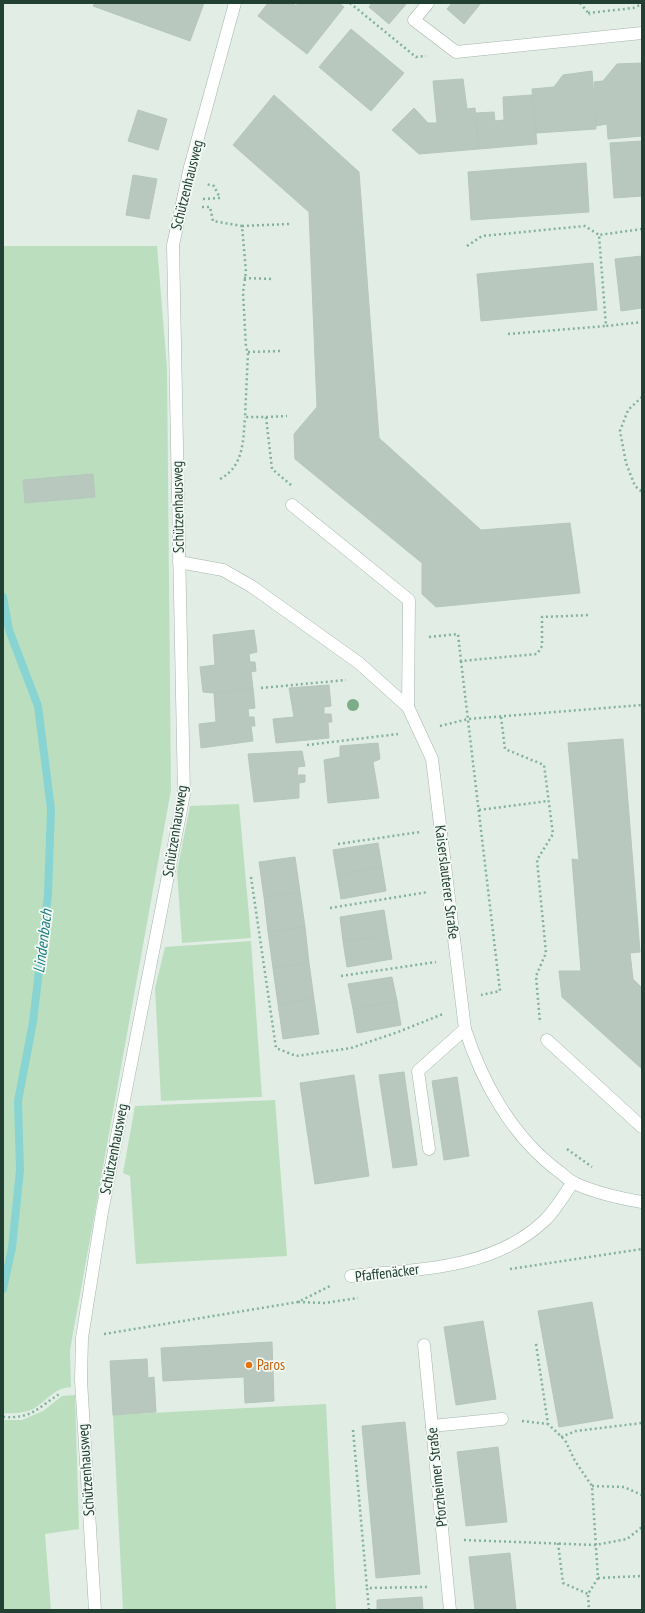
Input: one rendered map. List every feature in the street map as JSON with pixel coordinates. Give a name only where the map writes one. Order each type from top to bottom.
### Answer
[{"type":"street","name":"Schützenhausweg","points":[[95,1610],[81,1391],[82,1338],[102,1212],[184,794],[173,245],[188,180],[236,3]]},
{"type":"street","points":[[428,3],[414,20],[456,52],[642,33]]},
{"type":"street","points":[[292,505],[409,600],[408,707]]},
{"type":"street","name":"Kaiserslauterer Straße","points":[[179,562],[223,570],[258,591],[360,663],[408,707],[418,732],[432,759],[465,1029],[472,1051],[505,1115],[540,1158],[573,1182],[609,1196],[642,1202]]},
{"type":"street","points":[[429,1149],[418,1071],[465,1029]]},
{"type":"street","points":[[546,1040],[642,1126]]},
{"type":"street","name":"Pfaffenäcker","points":[[351,1276],[452,1266],[518,1242],[545,1220],[573,1182]]},
{"type":"street","name":"Pforzheimer Straße","points":[[424,1345],[450,1610]]},
{"type":"street","points":[[432,1426],[502,1419]]},
{"type":"path","points":[[350,3],[416,57],[456,52]]},
{"type":"path","points":[[588,13],[633,8],[642,4]]},
{"type":"path","points":[[188,180],[214,186],[220,198],[197,200]]},
{"type":"path","points":[[197,207],[210,207],[212,221],[242,226],[289,224]]},
{"type":"path","points":[[220,479],[229,474],[241,458],[245,417],[248,352],[246,348],[244,278],[246,272],[242,226]]},
{"type":"path","points":[[467,246],[482,236],[585,226],[599,235],[642,229]]},
{"type":"path","points":[[599,235],[606,326]]},
{"type":"path","points":[[244,278],[273,279]]},
{"type":"path","points":[[508,334],[642,322]]},
{"type":"path","points":[[248,352],[282,351]]},
{"type":"path","points":[[642,397],[628,410],[620,431],[626,463],[635,486],[642,492]]},
{"type":"path","points":[[266,416],[272,469],[300,493],[292,505]]},
{"type":"path","points":[[245,417],[287,416]]},
{"type":"path","points":[[461,661],[537,654],[542,646],[542,617],[590,614]]},
{"type":"path","points":[[408,638],[458,634],[500,992],[481,994],[483,1002]]},
{"type":"path","points":[[261,688],[375,677]]},
{"type":"path","points":[[308,745],[418,732],[468,719],[642,705]]},
{"type":"path","points":[[501,716],[505,749],[544,766],[553,834],[537,860],[546,953],[536,976],[541,1037],[546,1040]]},
{"type":"path","points":[[479,810],[548,801]]},
{"type":"path","points":[[338,844],[440,829]]},
{"type":"path","points":[[251,878],[276,1048],[296,1056],[351,1048],[398,1032],[462,1006]]},
{"type":"path","points":[[330,908],[448,888]]},
{"type":"path","points":[[341,976],[457,959]]},
{"type":"path","points":[[562,1146],[598,1170]]},
{"type":"path","name":"Pfaffenäcker","points":[[82,1338],[298,1302],[351,1276]]},
{"type":"path","points":[[536,1344],[548,1424]]},
{"type":"path","points":[[3,1417],[22,1417],[40,1410],[61,1393],[81,1391]]},
{"type":"path","points":[[502,1419],[548,1424],[565,1440],[574,1461],[592,1486],[598,1578],[588,1594],[589,1610]]},
{"type":"path","points":[[561,1436],[576,1431],[642,1423]]},
{"type":"path","points":[[353,1430],[369,1610]]},
{"type":"path","points":[[592,1486],[624,1487],[642,1495]]},
{"type":"path","points":[[443,1539],[595,1545],[627,1539],[642,1528]]},
{"type":"path","points":[[558,1544],[563,1583],[588,1594]]},
{"type":"path","points":[[598,1578],[642,1576]]},
{"type":"path","points":[[367,1588],[448,1587]]},
{"type":"green space","points":[[3,246],[157,246],[167,368],[171,790],[70,1350],[71,1387],[57,1391],[31,1410],[12,1413],[3,1413]]},
{"type":"green space","points":[[239,804],[251,938],[182,943],[177,871],[190,806]]},
{"type":"green space","points":[[251,941],[262,1097],[161,1101],[155,988],[165,947]]},
{"type":"green space","points":[[275,1100],[287,1256],[136,1264],[130,1176],[123,1173],[135,1106]]},
{"type":"green space","points":[[75,1395],[79,1529],[45,1534],[51,1610],[3,1610],[3,1420],[22,1420],[43,1411],[62,1396]]},
{"type":"green space","points":[[326,1404],[336,1610],[123,1610],[113,1415]]},
{"type":"building","points":[[95,3],[204,3],[190,41],[93,6]]},
{"type":"building","points":[[268,3],[293,3],[296,6],[298,3],[339,3],[344,7],[307,54],[258,16]]},
{"type":"building","points":[[372,3],[407,3],[389,24],[369,7]]},
{"type":"building","points":[[452,3],[481,3],[464,24],[447,9]]},
{"type":"building","points":[[351,29],[404,73],[371,111],[319,67]]},
{"type":"building","points":[[642,63],[642,136],[608,139],[607,124],[596,126],[594,82],[603,81],[617,64]]},
{"type":"building","points":[[592,71],[596,129],[536,133],[532,89],[554,87],[563,75]]},
{"type":"building","points":[[463,79],[467,109],[475,108],[479,149],[419,154],[392,130],[414,108],[428,123],[437,123],[433,81]]},
{"type":"building","points":[[274,95],[359,172],[379,438],[481,530],[570,523],[580,593],[436,607],[422,594],[422,563],[295,459],[294,434],[317,407],[309,212],[233,145]]},
{"type":"building","points":[[532,95],[537,144],[479,149],[476,113],[494,112],[495,121],[504,120],[503,97]]},
{"type":"building","points":[[138,110],[167,119],[158,150],[128,141]]},
{"type":"building","points":[[642,141],[642,196],[614,198],[610,143]]},
{"type":"building","points":[[586,163],[589,212],[471,220],[468,172]]},
{"type":"building","points":[[133,175],[157,179],[149,219],[126,215]]},
{"type":"building","points":[[642,256],[642,308],[621,311],[615,259]]},
{"type":"building","points":[[593,263],[597,310],[481,321],[477,274]]},
{"type":"building","points":[[93,474],[95,497],[25,503],[23,480]]},
{"type":"building","points":[[254,630],[257,652],[249,654],[250,662],[255,662],[256,671],[251,672],[253,688],[214,693],[203,692],[200,667],[215,665],[213,635]]},
{"type":"building","points":[[329,685],[331,706],[324,707],[324,714],[331,714],[332,722],[328,722],[329,738],[276,743],[273,719],[294,717],[289,688]]},
{"type":"building","points":[[253,688],[255,708],[248,709],[249,717],[254,717],[255,726],[251,726],[253,741],[201,748],[199,724],[216,722],[214,693]]},
{"type":"building","points":[[623,739],[640,952],[630,953],[633,979],[642,988],[642,1069],[562,997],[559,971],[581,971],[572,859],[579,860],[568,743]]},
{"type":"building","points":[[378,743],[380,759],[373,762],[379,798],[328,803],[324,760],[340,757],[340,746]]},
{"type":"building","points":[[302,751],[305,766],[298,767],[297,775],[305,775],[305,782],[299,783],[299,798],[254,802],[248,754]]},
{"type":"building","points":[[378,843],[382,867],[337,875],[333,850]]},
{"type":"building","points":[[295,857],[300,892],[264,897],[259,862]]},
{"type":"building","points":[[382,867],[386,891],[341,899],[337,875]]},
{"type":"building","points":[[300,892],[305,927],[268,932],[264,897]]},
{"type":"building","points":[[384,910],[388,935],[343,941],[340,917]]},
{"type":"building","points":[[305,927],[309,963],[273,968],[268,932]]},
{"type":"building","points":[[388,935],[392,959],[347,967],[343,941]]},
{"type":"building","points":[[309,963],[314,999],[278,1004],[273,968]]},
{"type":"building","points":[[392,977],[397,1001],[353,1009],[348,984]]},
{"type":"building","points":[[314,999],[319,1034],[283,1039],[278,1004]]},
{"type":"building","points":[[397,1001],[401,1025],[357,1033],[353,1009]]},
{"type":"building","points":[[404,1072],[417,1165],[393,1168],[379,1075]]},
{"type":"building","points":[[354,1075],[369,1176],[315,1184],[300,1083]]},
{"type":"building","points":[[457,1077],[469,1156],[444,1160],[432,1081]]},
{"type":"building","points":[[592,1302],[613,1418],[559,1427],[538,1311]]},
{"type":"building","points":[[483,1321],[496,1399],[456,1405],[444,1327]]},
{"type":"building","points":[[272,1342],[274,1401],[245,1403],[244,1377],[163,1381],[161,1348]]},
{"type":"building","points":[[147,1359],[148,1378],[154,1377],[156,1412],[113,1415],[110,1361]]},
{"type":"building","points":[[405,1422],[420,1574],[376,1578],[362,1426]]},
{"type":"building","points":[[498,1447],[507,1522],[466,1526],[457,1452]]},
{"type":"building","points":[[510,1553],[516,1610],[475,1610],[469,1557]]},
{"type":"building","points":[[422,1597],[423,1610],[377,1610],[377,1600]]},
{"type":"waterway","name":"Lindenbach","points":[[3,597],[9,630],[38,706],[51,809],[48,894],[33,1022],[18,1101],[20,1170],[12,1248],[3,1289]]},
{"type":"place","name":"Paros","points":[[249,1365]]}]
